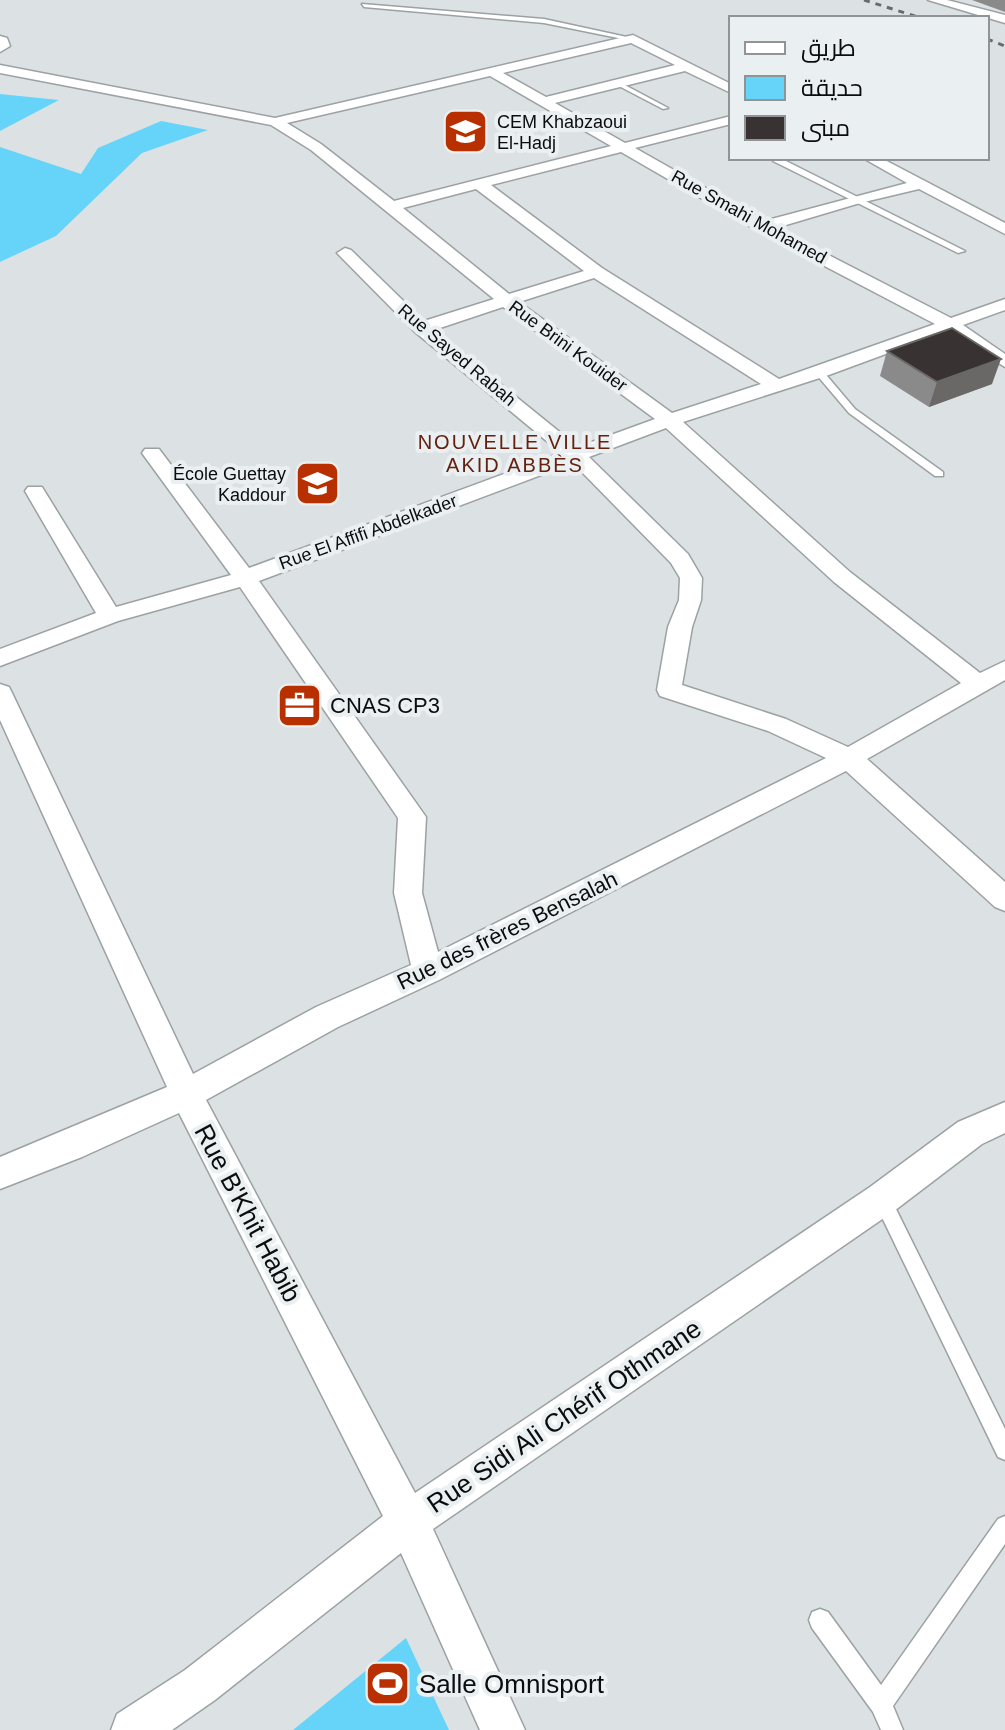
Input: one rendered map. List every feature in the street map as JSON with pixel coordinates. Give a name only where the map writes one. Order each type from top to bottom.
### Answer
[{"type":"street","points":[[934,0],[1005,19]]},
{"type":"street","points":[[275,122],[633,39],[729,88]]},
{"type":"street","points":[[29,60],[68,76],[116,89]]},
{"type":"street","points":[[543,102],[688,66]]},
{"type":"street","points":[[0,69],[116,89]]},
{"type":"street","name":"Rue Smahi Mohamed","points":[[492,72],[762,227],[949,324],[1005,362]]},
{"type":"street","name":"Rue Brini Kouider","points":[[116,89],[275,122],[340,164],[506,301],[669,420],[842,577],[977,683]]},
{"type":"street","points":[[391,206],[729,121]]},
{"type":"street","points":[[874,160],[1005,229]]},
{"type":"street","points":[[478,183],[596,272],[777,386]]},
{"type":"street","points":[[762,227],[856,199],[923,184]]},
{"type":"street","name":"Rue Sayed Rabah","points":[[345,253],[421,328],[576,455],[670,546],[691,578],[690,600],[680,627],[669,690],[777,725],[849,758]]},
{"type":"street","points":[[421,328],[596,272]]},
{"type":"street","name":"Rue El Affifi Abdelkader","points":[[0,658],[110,616],[245,578],[669,420],[819,372],[1005,304]]},
{"type":"street","points":[[152,453],[245,578],[412,817],[408,893],[428,971]]},
{"type":"street","points":[[35,491],[110,616]]},
{"type":"street","name":"Rue des frères Bensalah","points":[[0,1173],[70,1146],[186,1094],[327,1017],[428,971],[849,758],[1005,669]]},
{"type":"street","name":"Rue B'Khit Habib","points":[[0,693],[186,1094],[408,1522],[503,1730]]},
{"type":"street","points":[[849,758],[1005,899]]},
{"type":"street","name":"Rue Sidi Ali Chérif Othmane","points":[[133,1730],[200,1685],[408,1522],[882,1199],[970,1133],[1005,1117]]},
{"type":"lane","points":[[364,5],[544,21],[633,39]]},
{"type":"lane","points":[[619,84],[665,108]]},
{"type":"lane","points":[[778,160],[961,251]]},
{"type":"lane","points":[[819,372],[852,411],[939,474]]},
{"type":"lane","points":[[882,1199],[1005,1450]]},
{"type":"lane","points":[[881,1704],[1005,1526]]},
{"type":"lane","points":[[820,1620],[881,1704],[892,1730]]},
{"type":"green space","points":[[0,94],[59,100],[0,131]]},
{"type":"green space","points":[[161,121],[208,130],[142,153],[56,236],[0,262],[0,147],[81,174],[98,148]]},
{"type":"green space","name":"Salle Omnisport","points":[[406,1638],[449,1730],[293,1730]]},
{"type":"building","points":[[952,328],[1001,359],[937,382],[887,351]]},
{"type":"railway","points":[[864,0],[915,16]]},
{"type":"railway","points":[[989,40],[1005,46]]},
{"type":"place","name":"CEM Khabzaoui El-Hadj","points":[[466,132]]},
{"type":"place","name":"École Guettay Kaddour","points":[[317,484]]},
{"type":"place","name":"CNAS CP3","points":[[299,705]]},
{"type":"place","name":"Salle Omnisport","points":[[388,1684]]},
{"type":"district","name":"NOUVELLE VILLE AKID ABBÈS","points":[[515,454]]}]
